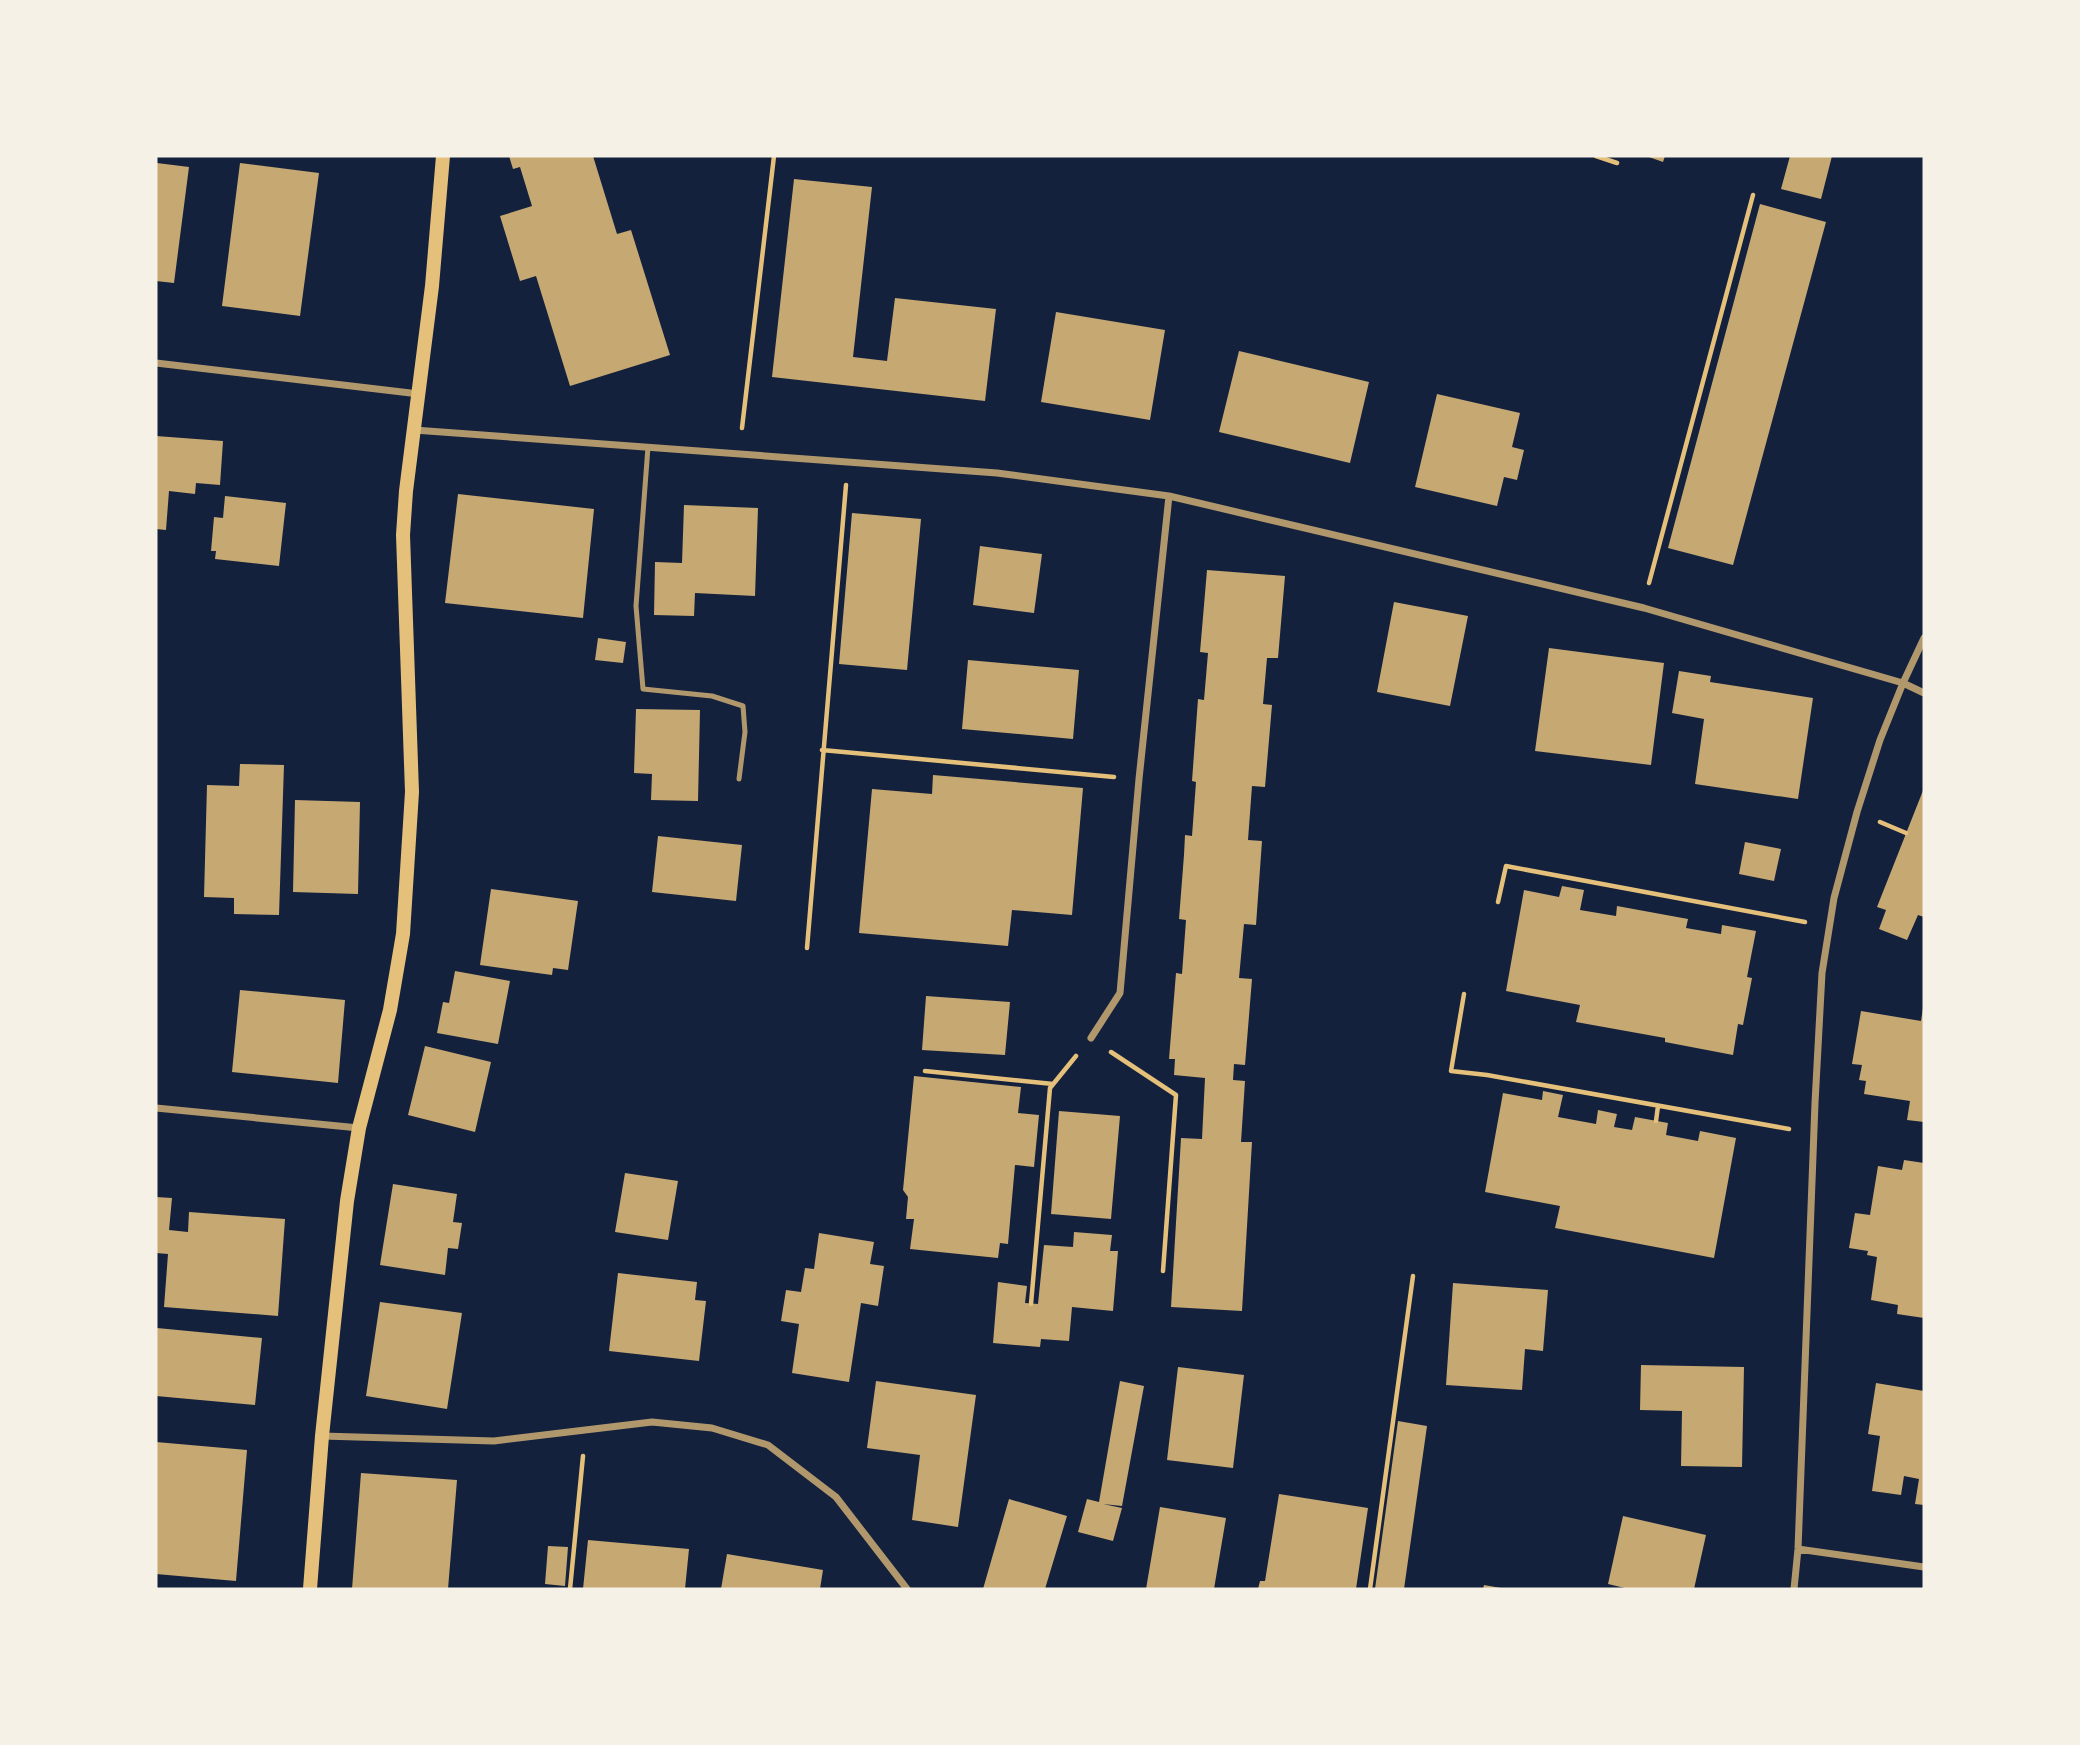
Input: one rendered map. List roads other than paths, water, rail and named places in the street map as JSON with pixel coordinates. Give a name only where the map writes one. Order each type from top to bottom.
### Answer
[{"type":"main road","points":[[310,1589],[321,1436],[347,1201],[359,1128],[390,1010],[403,934],[412,792],[403,535],[406,491],[432,286],[443,156]]},
{"type":"street","points":[[156,363],[419,394]]},
{"type":"street","points":[[414,430],[997,472],[1169,496],[1644,608],[1902,683],[1924,693]]},
{"type":"street","points":[[1091,1038],[1120,993],[1169,496]]},
{"type":"street","points":[[1794,1589],[1798,1549],[1822,973],[1834,898],[1857,812],[1880,740],[1902,683],[1924,638]]},
{"type":"street","points":[[156,1108],[359,1128]]},
{"type":"street","points":[[321,1436],[495,1441],[652,1422],[712,1428],[768,1445],[836,1497],[907,1589]]},
{"type":"street","points":[[1798,1549],[1924,1567]]},
{"type":"lane","points":[[648,447],[636,606],[643,689],[712,696],[743,706],[745,732],[739,779]]}]
